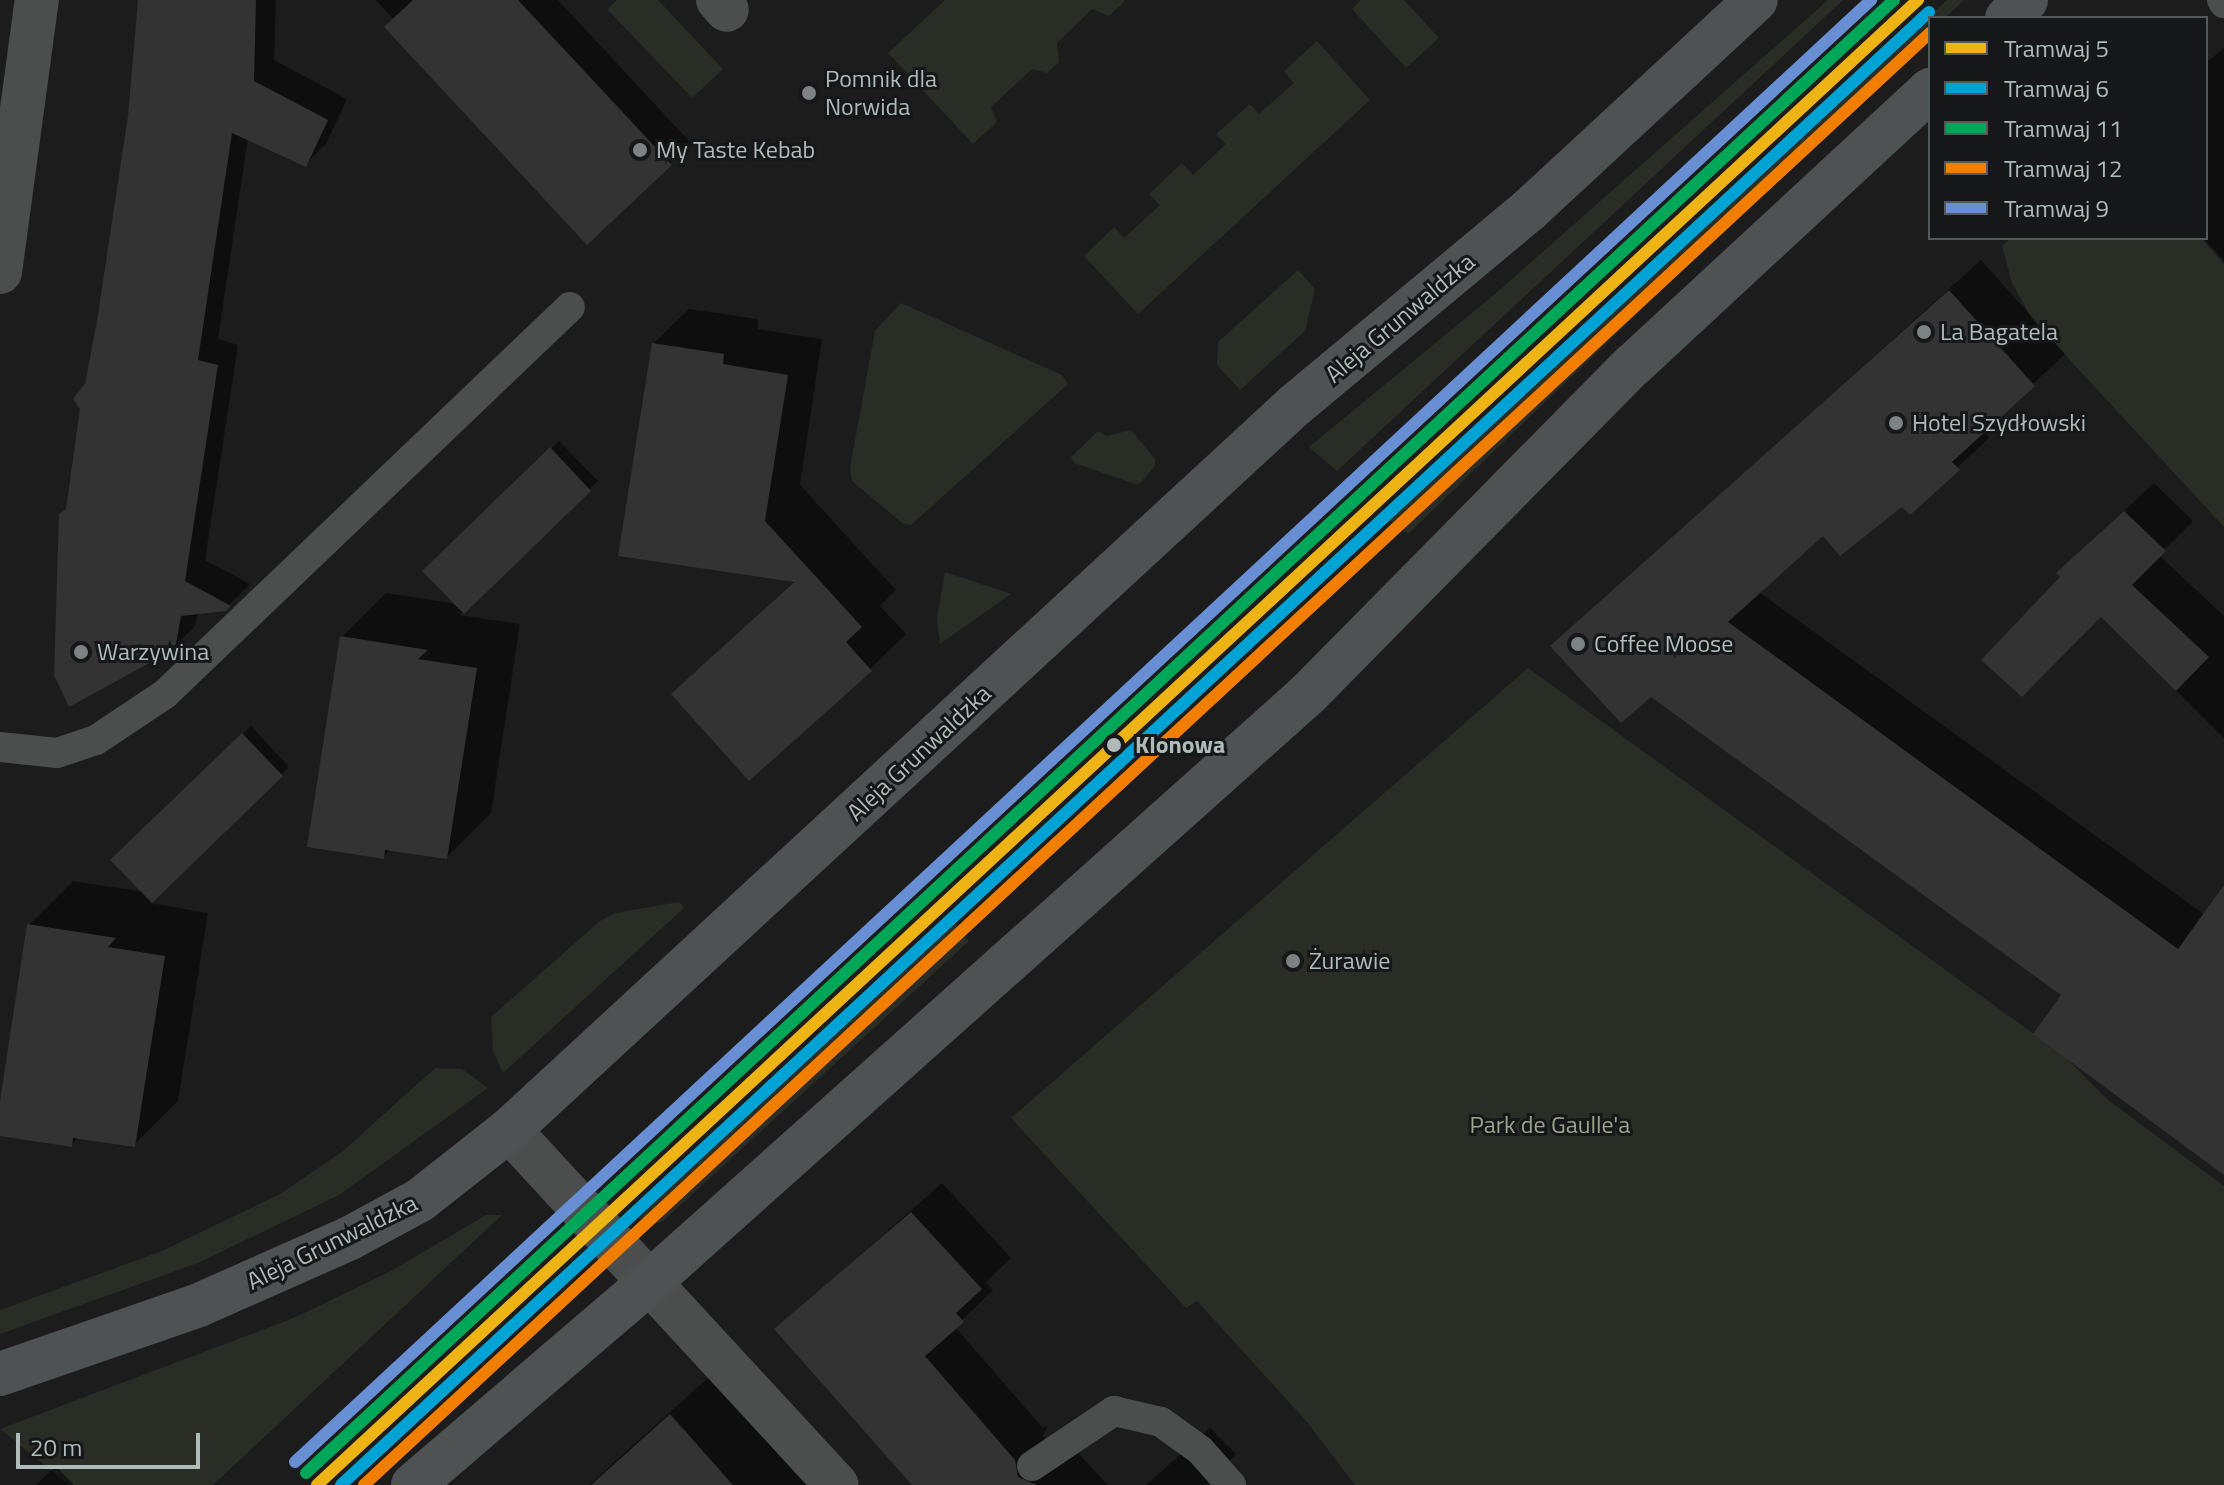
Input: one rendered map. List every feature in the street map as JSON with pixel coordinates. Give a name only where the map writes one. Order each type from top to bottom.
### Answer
[{"type":"main road","name":"Aleja Grunwaldzka","points":[[0,1374],[199,1305],[350,1238],[420,1200],[509,1130],[1295,405],[1529,210],[1756,0]]},
{"type":"main road","points":[[2009,16],[2026,0]]},
{"type":"main road","points":[[413,1485],[651,1281],[1308,694],[1633,365],[1928,92]]},
{"type":"street","points":[[0,272],[12,107],[37,0]]},
{"type":"street","points":[[509,1130],[837,1485]]},
{"type":"lane","points":[[0,747],[57,753],[96,740],[165,694],[570,307]]},
{"type":"lane","points":[[1032,1466],[1114,1411],[1161,1422],[1200,1450],[1231,1485]]},
{"type":"green space","points":[[617,0],[658,0],[723,69],[692,98],[607,9]]},
{"type":"green space","points":[[945,0],[1124,2],[1109,16],[1092,9],[1057,43],[1059,62],[1047,73],[1032,69],[991,107],[997,122],[973,144],[888,53]]},
{"type":"green space","points":[[1361,0],[1404,0],[1439,38],[1406,68],[1352,9]]},
{"type":"green space","points":[[1828,0],[1843,0],[1337,471],[1309,447],[1495,294]]},
{"type":"green space","points":[[1947,0],[1964,0],[1947,16],[1930,16]]},
{"type":"green space","points":[[1928,17],[1928,34],[1408,534],[1383,516]]},
{"type":"green space","points":[[1317,41],[1370,100],[1138,314],[1084,256],[1114,227],[1124,238],[1160,205],[1149,194],[1182,163],[1193,175],[1226,144],[1216,134],[1250,104],[1259,114],[1294,83],[1284,71]]},
{"type":"green space","points":[[2009,240],[2203,240],[2224,264],[2224,527],[2032,319],[2012,283],[2002,246]]},
{"type":"green space","points":[[1298,270],[1315,289],[1305,331],[1240,390],[1217,365],[1218,342]]},
{"type":"green space","points":[[901,303],[1062,375],[1068,384],[911,525],[902,523],[852,481],[850,468],[875,331]]},
{"type":"green space","points":[[1131,430],[1155,459],[1155,466],[1138,485],[1074,463],[1071,457],[1098,431],[1106,436]]},
{"type":"green space","points":[[945,572],[1011,594],[940,644],[937,620]]},
{"type":"green space","name":"Park de Gaulle'a","points":[[1528,668],[2063,1055],[2108,1100],[2224,1186],[2224,1485],[1355,1485],[1307,1422],[1197,1301],[1186,1308],[1011,1118]]},
{"type":"green space","points":[[679,902],[684,908],[503,1073],[493,1051],[491,1017],[600,921],[615,913]]},
{"type":"green space","points":[[953,920],[969,941],[661,1223],[646,1224],[636,1214]]},
{"type":"green space","points":[[435,1068],[462,1069],[488,1088],[339,1195],[198,1263],[0,1334],[0,1310],[162,1251],[280,1194],[343,1151]]},
{"type":"green space","points":[[486,1215],[502,1215],[213,1485],[69,1485],[0,1429],[296,1317],[391,1271]]},
{"type":"building","points":[[138,0],[256,0],[254,81],[328,120],[306,167],[232,133],[198,360],[218,365],[185,581],[231,606],[226,611],[181,616],[175,649],[69,707],[54,675],[59,514],[66,509],[80,409],[73,399],[85,384],[97,321],[128,116]]},
{"type":"building","points":[[413,0],[518,0],[672,165],[587,245],[384,27]]},
{"type":"building","points":[[1949,290],[2035,386],[1952,462],[1960,470],[1910,515],[1902,507],[1840,556],[1823,536],[1728,622],[2178,949],[2224,885],[2224,1175],[2033,1034],[2061,995],[1651,697],[1621,723],[1550,646]]},
{"type":"building","points":[[652,343],[724,354],[723,364],[788,375],[765,521],[862,627],[846,642],[872,671],[749,781],[671,694],[794,582],[618,556]]},
{"type":"building","points":[[550,447],[591,491],[464,614],[422,571]]},
{"type":"building","points":[[2124,511],[2166,551],[2132,585],[2209,657],[2176,691],[2101,617],[2022,697],[1981,660],[2060,577],[2056,573]]},
{"type":"building","points":[[340,636],[428,650],[418,659],[477,668],[447,859],[385,850],[384,859],[307,847]]},
{"type":"building","points":[[242,733],[283,776],[152,903],[110,860]]},
{"type":"building","points":[[27,924],[116,938],[108,947],[165,956],[135,1147],[73,1138],[72,1147],[0,1136],[0,1101]]},
{"type":"building","points":[[911,1212],[982,1289],[956,1313],[964,1322],[925,1356],[1015,1460],[1018,1477],[1037,1485],[912,1485],[774,1329]]},
{"type":"building","points":[[670,1414],[733,1485],[591,1485]]},
{"type":"tram line","name":"9","points":[[295,1462],[1871,0]]},
{"type":"tram line","name":"11","points":[[306,1473],[1894,0]]},
{"type":"tram line","name":"5","points":[[317,1485],[1918,0]]},
{"type":"tram line","name":"6","points":[[341,1485],[1929,12]]},
{"type":"tram line","name":"12","points":[[364,1485],[1928,35]]},
{"type":"place","name":"Pomnik dla Norwida","points":[[809,93]]},
{"type":"place","name":"My Taste Kebab","points":[[640,150]]},
{"type":"place","name":"La Bagatela","points":[[1924,332]]},
{"type":"place","name":"Hotel Szydłowski","points":[[1896,423]]},
{"type":"place","name":"Coffee Moose","points":[[1578,644]]},
{"type":"place","name":"Warzywina","points":[[81,652]]},
{"type":"place","name":"Klonowa","points":[[1114,745]]},
{"type":"place","name":"Żurawie","points":[[1293,961]]}]
